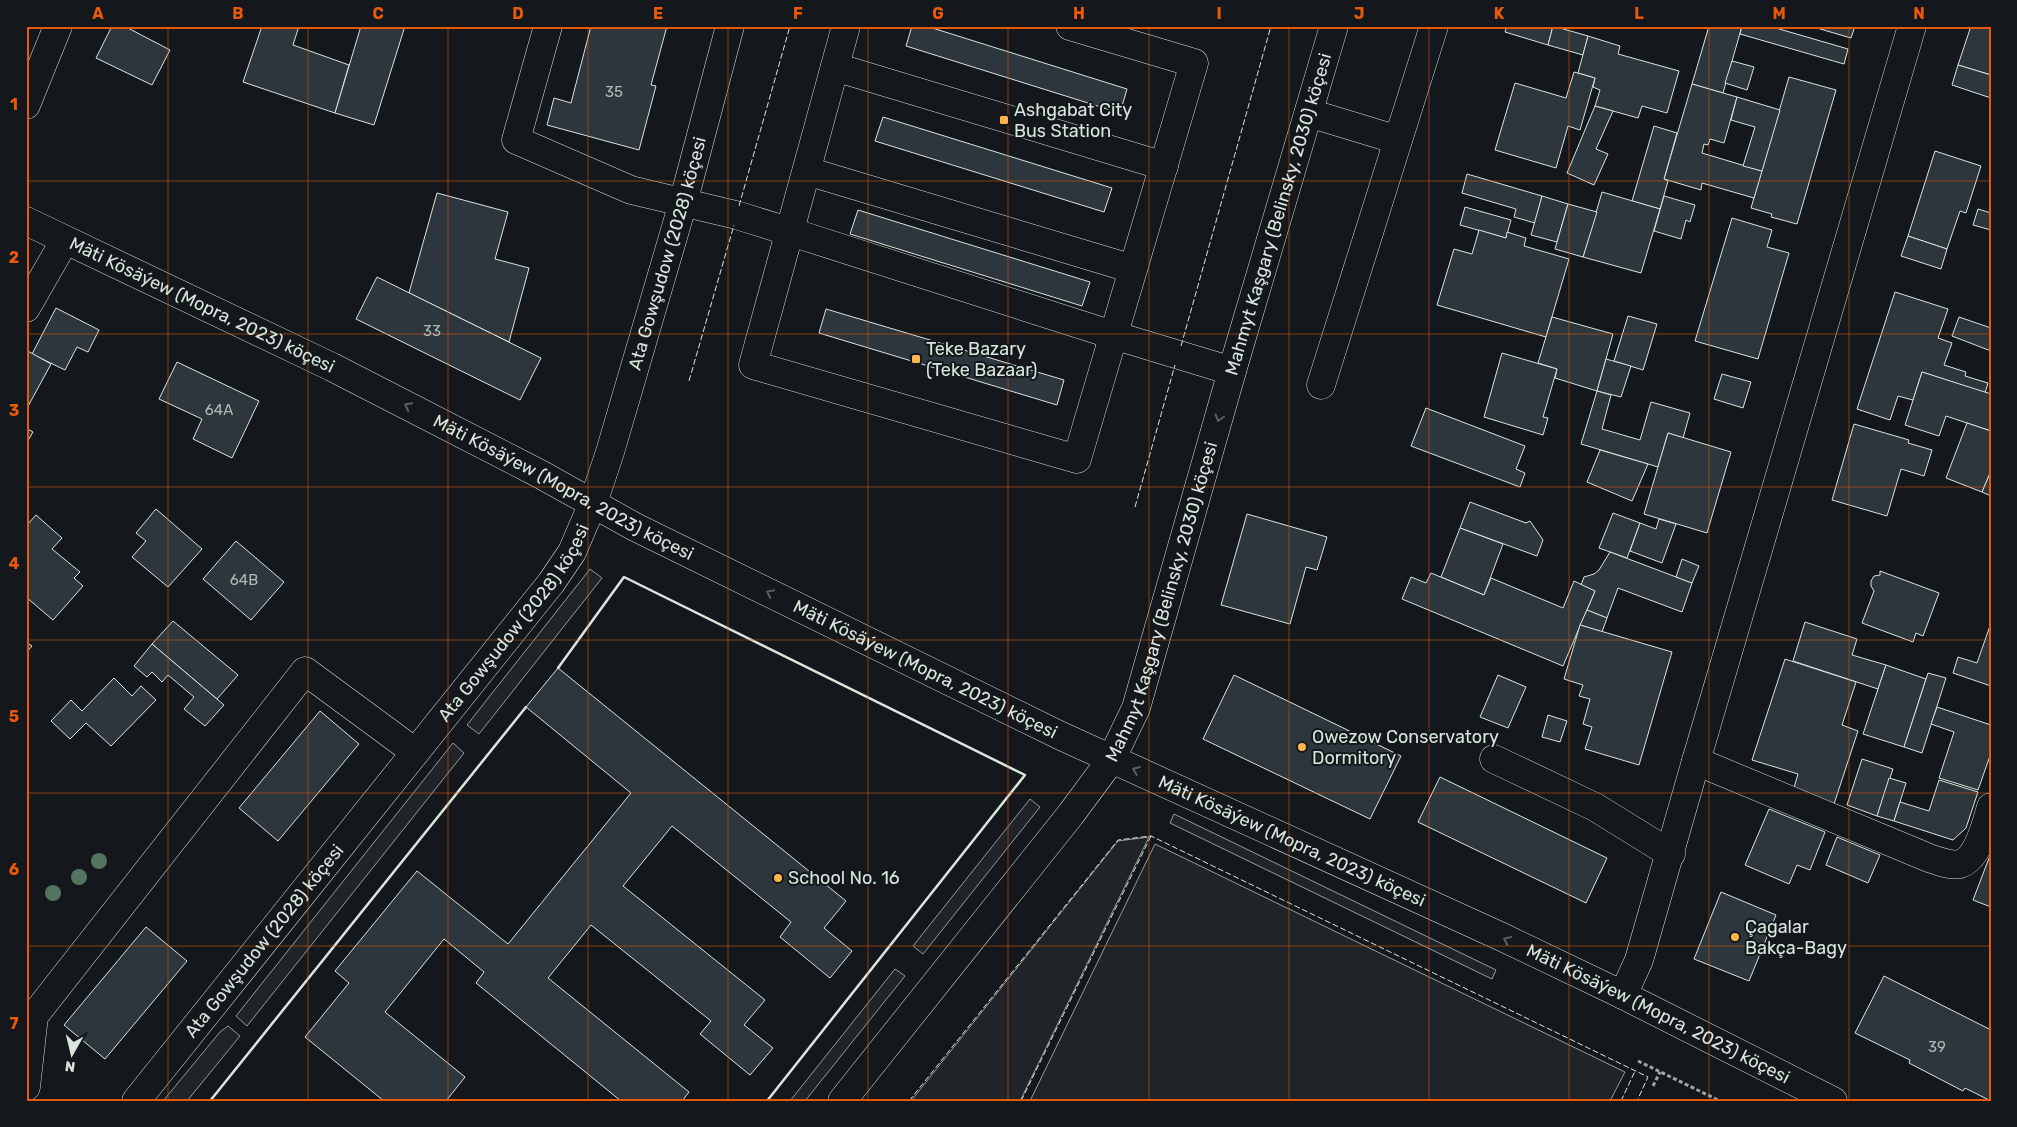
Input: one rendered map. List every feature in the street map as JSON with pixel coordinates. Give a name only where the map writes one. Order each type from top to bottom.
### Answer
[{"type":"street","points":[[26,105],[58,26]]},
{"type":"street","points":[[548,26],[516,140],[631,190],[736,215],[1232,371]]},
{"type":"street","name":"Ata Gowşudow (2028) köçesi","points":[[136,1101],[551,583],[572,552],[593,503],[610,452],[683,203],[730,26]]},
{"type":"street","points":[[846,26],[753,366],[1077,459],[1194,63],[1070,26]]},
{"type":"street","name":"Mahmyt Kaşgary (Belinsky, 2030) köçesi","points":[[842,1101],[1071,814],[1111,760],[1136,708],[1232,371],[1334,26]]},
{"type":"street","points":[[1321,385],[1434,26]]},
{"type":"street","points":[[1623,995],[1639,960],[1912,26]]},
{"type":"street","points":[[835,67],[1164,166]]},
{"type":"street","points":[[1309,113],[1398,140]]},
{"type":"street","points":[[807,171],[1133,269]]},
{"type":"street","name":"Mäti Kösäýew (Mopra, 2023) köçesi","points":[[26,221],[332,367],[644,531],[1111,760],[1184,791],[1623,995],[1816,1097]]},
{"type":"street","points":[[26,308],[65,240]]},
{"type":"street","points":[[34,1016],[305,671],[414,752]]},
{"type":"street","points":[[1494,759],[1596,807],[1670,854]]},
{"type":"street","points":[[1696,761],[1929,858],[1947,863],[1960,864],[1970,857],[1979,845],[1991,807]]},
{"type":"street","points":[[26,990],[34,1016],[26,1087]]},
{"type":"path","points":[[1638,1061],[1720,1101]]},
{"type":"path","points":[[1653,1086],[1660,1072]]},
{"type":"shaded area","points":[[590,569],[602,578],[479,734],[467,725]]},
{"type":"shaded area","points":[[453,743],[464,753],[247,1026],[236,1016]]},
{"type":"shaded area","points":[[1030,799],[1040,807],[923,954],[913,946]]},
{"type":"shaded area","points":[[1174,814],[1496,970],[1492,979],[1170,823]]},
{"type":"shaded area","points":[[1149,837],[1020,1101],[911,1101],[1118,841]]},
{"type":"shaded area","points":[[1155,844],[1625,1072],[1610,1101],[1030,1101]]},
{"type":"shaded area","points":[[895,969],[905,976],[805,1101],[790,1101]]},
{"type":"shaded area","points":[[228,1026],[240,1036],[187,1101],[163,1101],[220,1032]]},
{"type":"building","points":[[112,26],[124,26],[170,50],[152,85],[96,58]]},
{"type":"building","points":[[262,26],[299,26],[293,45],[349,65],[335,113],[243,82]]},
{"type":"building","points":[[361,26],[405,26],[374,125],[335,113]]},
{"type":"building","points":[[591,26],[667,26],[651,85],[656,86],[639,150],[547,125],[554,98],[571,103]]},
{"type":"building","points":[[912,26],[926,26],[1127,89],[1120,113],[906,46]]},
{"type":"building","points":[[1507,26],[1553,26],[1548,45],[1505,32]]},
{"type":"building","points":[[1553,26],[1588,36],[1583,55],[1548,45]]},
{"type":"building","points":[[1709,26],[1742,26],[1723,93],[1692,84]]},
{"type":"building","points":[[1742,26],[1769,26],[1848,49],[1844,64],[1740,34]]},
{"type":"building","points":[[1810,26],[1855,26],[1851,38]]},
{"type":"building","points":[[1971,26],[1991,26],[1991,75],[1958,65]]},
{"type":"building","points":[[1588,36],[1620,46],[1618,54],[1679,71],[1667,113],[1642,106],[1638,118],[1595,106],[1600,90],[1593,87],[1595,78],[1578,73]]},
{"type":"building","points":[[1732,61],[1754,67],[1747,90],[1725,83]]},
{"type":"building","points":[[1958,65],[1991,75],[1991,98],[1952,85]]},
{"type":"building","points":[[1574,72],[1595,78],[1580,130],[1568,126],[1556,168],[1495,150],[1515,83],[1566,98]]},
{"type":"building","points":[[1789,77],[1836,90],[1797,224],[1771,217],[1772,214],[1751,208]]},
{"type":"building","points":[[1692,84],[1737,97],[1724,143],[1710,139],[1708,145],[1704,144],[1702,153],[1762,171],[1754,198],[1702,183],[1701,190],[1664,179]]},
{"type":"building","points":[[1737,97],[1780,110],[1762,171],[1743,166],[1755,127],[1731,120]]},
{"type":"building","points":[[1595,106],[1613,111],[1596,149],[1608,154],[1594,185],[1567,173]]},
{"type":"building","points":[[883,117],[1112,188],[1104,212],[875,141]]},
{"type":"building","points":[[1654,126],[1677,133],[1664,179],[1668,181],[1660,209],[1632,201]]},
{"type":"building","points":[[1935,151],[1981,166],[1966,213],[1960,211],[1947,249],[1908,236]]},
{"type":"building","points":[[1467,174],[1542,196],[1535,223],[1514,217],[1516,209],[1462,193]]},
{"type":"building","points":[[1602,192],[1660,209],[1641,273],[1583,257]]},
{"type":"building","points":[[437,193],[508,212],[495,259],[529,268],[509,342],[409,293]]},
{"type":"building","points":[[1542,196],[1568,204],[1557,242],[1531,235]]},
{"type":"building","points":[[1664,196],[1695,205],[1690,222],[1686,220],[1681,239],[1654,231]]},
{"type":"building","points":[[1568,204],[1597,212],[1583,257],[1555,249]]},
{"type":"building","points":[[1465,207],[1511,220],[1506,238],[1460,225]]},
{"type":"building","points":[[1978,209],[1991,213],[1991,230],[1973,225]]},
{"type":"building","points":[[858,210],[1090,282],[1082,306],[850,234]]},
{"type":"building","points":[[1732,218],[1772,230],[1767,247],[1789,253],[1758,359],[1695,341]]},
{"type":"building","points":[[1479,230],[1506,238],[1507,232],[1526,238],[1524,246],[1569,259],[1546,337],[1437,305],[1454,249],[1472,254]]},
{"type":"building","points":[[1908,236],[1947,249],[1941,269],[1901,256]]},
{"type":"building","points":[[377,277],[541,358],[520,400],[356,319]]},
{"type":"building","points":[[1895,292],[1948,309],[1938,338],[1952,343],[1944,365],[1966,372],[1965,376],[1988,383],[1985,393],[1922,372],[1913,400],[1898,396],[1890,420],[1857,409]]},
{"type":"building","points":[[56,308],[99,330],[88,352],[77,347],[65,370],[32,354]]},
{"type":"building","points":[[826,309],[1064,380],[1057,405],[819,333]]},
{"type":"building","points":[[1628,316],[1657,324],[1643,370],[1614,361]]},
{"type":"building","points":[[1552,317],[1613,334],[1597,391],[1555,378],[1557,369],[1538,363]]},
{"type":"building","points":[[1959,317],[1991,328],[1991,351],[1952,336]]},
{"type":"building","points":[[26,350],[51,364],[26,410]]},
{"type":"building","points":[[1502,353],[1557,369],[1543,417],[1548,418],[1543,435],[1484,417]]},
{"type":"building","points":[[1606,359],[1631,366],[1621,397],[1597,391]]},
{"type":"building","points":[[177,362],[259,401],[232,458],[193,439],[202,419],[159,399]]},
{"type":"building","points":[[1922,372],[1991,394],[1991,431],[1946,416],[1939,436],[1905,425]]},
{"type":"building","points":[[1722,374],[1751,382],[1743,408],[1714,399]]},
{"type":"building","points":[[1597,391],[1611,395],[1602,429],[1640,440],[1651,402],[1690,413],[1683,438],[1668,433],[1658,467],[1581,444]]},
{"type":"building","points":[[1426,408],[1525,446],[1516,469],[1525,473],[1520,487],[1411,446]]},
{"type":"building","points":[[1967,423],[1991,431],[1991,471],[1982,492],[1946,478]]},
{"type":"building","points":[[1854,424],[1909,440],[1908,443],[1932,450],[1924,476],[1901,469],[1887,516],[1832,500]]},
{"type":"building","points":[[26,428],[33,432],[26,444]]},
{"type":"building","points":[[1668,433],[1731,452],[1707,533],[1644,514]]},
{"type":"building","points":[[1600,450],[1648,464],[1632,501],[1587,482]]},
{"type":"building","points":[[1991,471],[1991,496],[1982,492]]},
{"type":"building","points":[[1470,502],[1526,523],[1530,521],[1543,540],[1537,556],[1460,528]]},
{"type":"building","points":[[156,509],[202,549],[168,587],[132,557],[146,541],[136,533]]},
{"type":"building","points":[[1613,513],[1640,523],[1627,558],[1599,548]]},
{"type":"building","points":[[1247,514],[1327,537],[1317,570],[1306,567],[1290,624],[1221,605]]},
{"type":"building","points":[[36,515],[62,538],[52,549],[80,572],[74,578],[83,586],[53,620],[26,597],[26,526]]},
{"type":"building","points":[[1659,519],[1676,524],[1662,563],[1630,551],[1640,523],[1656,529]]},
{"type":"building","points":[[1460,528],[1503,544],[1484,595],[1441,577]]},
{"type":"building","points":[[236,541],[284,582],[251,620],[203,579]]},
{"type":"building","points":[[1610,552],[1692,583],[1682,612],[1618,588],[1607,618],[1587,610],[1595,591],[1581,585],[1584,577],[1594,574],[1599,570]]},
{"type":"building","points":[[1682,559],[1699,566],[1692,583],[1676,577]]},
{"type":"building","points":[[1880,571],[1939,593],[1923,636],[1916,633],[1913,642],[1862,623],[1874,591],[1871,581],[1874,576],[1880,575]]},
{"type":"building","points":[[1431,573],[1484,595],[1491,578],[1563,608],[1574,581],[1595,591],[1563,666],[1402,599],[1411,577],[1426,583]]},
{"type":"building","points":[[1587,610],[1607,618],[1602,632],[1580,625]]},
{"type":"building","points":[[173,621],[238,675],[217,699],[152,644]]},
{"type":"building","points":[[1805,622],[1857,639],[1852,655],[1886,665],[1878,689],[1793,661]]},
{"type":"building","points":[[1991,623],[1991,686],[1953,673],[1958,657],[1977,663]]},
{"type":"building","points":[[1580,625],[1672,652],[1639,765],[1585,749],[1592,727],[1583,724],[1590,699],[1579,696],[1583,685],[1564,679]]},
{"type":"building","points":[[26,642],[32,646],[26,653]]},
{"type":"building","points":[[152,644],[224,705],[205,726],[184,709],[194,697],[168,675],[162,682],[152,672],[147,677],[134,666]]},
{"type":"building","points":[[1785,659],[1856,682],[1842,725],[1858,731],[1834,804],[1793,791],[1798,774],[1752,760]]},
{"type":"building","points":[[1886,665],[1926,679],[1904,747],[1863,734]]},
{"type":"building","name":"School No. 16","points":[[558,668],[846,901],[824,928],[852,951],[830,978],[780,937],[791,922],[672,826],[623,886],[765,1000],[744,1025],[773,1048],[750,1075],[700,1034],[711,1021],[591,925],[548,978],[689,1092],[682,1101],[621,1101],[476,983],[484,972],[444,939],[385,1012],[465,1077],[446,1101],[384,1101],[305,1037],[349,983],[335,971],[417,871],[508,944],[631,793],[526,707]]},
{"type":"building","points":[[1928,673],[1946,678],[1922,753],[1904,747]]},
{"type":"building","name":"Owezow Conservatory Dormitory","points":[[1234,675],[1401,756],[1370,819],[1203,739]]},
{"type":"building","points":[[1498,675],[1526,687],[1508,728],[1480,717]]},
{"type":"building","points":[[114,678],[132,696],[141,686],[156,700],[111,746],[86,723],[70,739],[51,721],[71,700],[82,711]]},
{"type":"building","points":[[1937,707],[1991,725],[1991,753],[1978,790],[1939,778],[1954,732],[1931,724]]},
{"type":"building","points":[[320,711],[359,744],[278,841],[239,808]]},
{"type":"building","points":[[1548,715],[1567,721],[1560,742],[1542,737]]},
{"type":"building","points":[[1862,759],[1893,769],[1877,816],[1847,805]]},
{"type":"building","points":[[1440,777],[1607,858],[1586,903],[1418,822]]},
{"type":"building","points":[[1889,778],[1906,783],[1894,821],[1877,816]]},
{"type":"building","points":[[1939,780],[1978,792],[1966,828],[1953,840],[1894,821],[1900,802],[1929,811]]},
{"type":"building","points":[[1769,809],[1825,832],[1810,870],[1797,865],[1789,884],[1745,865]]},
{"type":"building","points":[[1837,837],[1880,855],[1868,883],[1826,865]]},
{"type":"building","points":[[1991,853],[1991,907],[1973,900]]},
{"type":"building","name":"Çagalar Bakça-Bagy","points":[[1721,892],[1776,915],[1749,981],[1694,959]]},
{"type":"building","points":[[146,927],[187,961],[105,1059],[64,1025]]},
{"type":"building","points":[[1884,976],[1991,1030],[1991,1101],[1965,1088],[1963,1091],[1909,1063],[1910,1060],[1855,1033]]},
{"type":"fence","points":[[739,206],[790,26]]},
{"type":"fence","points":[[1181,346],[1271,26]]},
{"type":"fence","points":[[689,381],[734,225]]},
{"type":"fence","points":[[1135,507],[1175,365]]},
{"type":"fence","points":[[909,1101],[1118,840],[1151,836],[1648,1077],[1637,1101]]},
{"type":"fence","points":[[1021,1101],[1151,836]]},
{"type":"fence","points":[[1621,1101],[1635,1071]]},
{"type":"wall","points":[[558,668],[624,577],[1025,775],[767,1101]]},
{"type":"wall","points":[[210,1101],[526,707]]},
{"type":"place","name":"Ashgabat City Bus Station","points":[[1004,120]]},
{"type":"place","name":"Teke Bazary (Teke Bazaar)","points":[[916,359]]},
{"type":"place","name":"Owezow Conservatory Dormitory","points":[[1302,747]]},
{"type":"place","name":"School No. 16","points":[[778,878]]},
{"type":"place","name":"Çagalar Bakça-Bagy","points":[[1735,937]]}]
